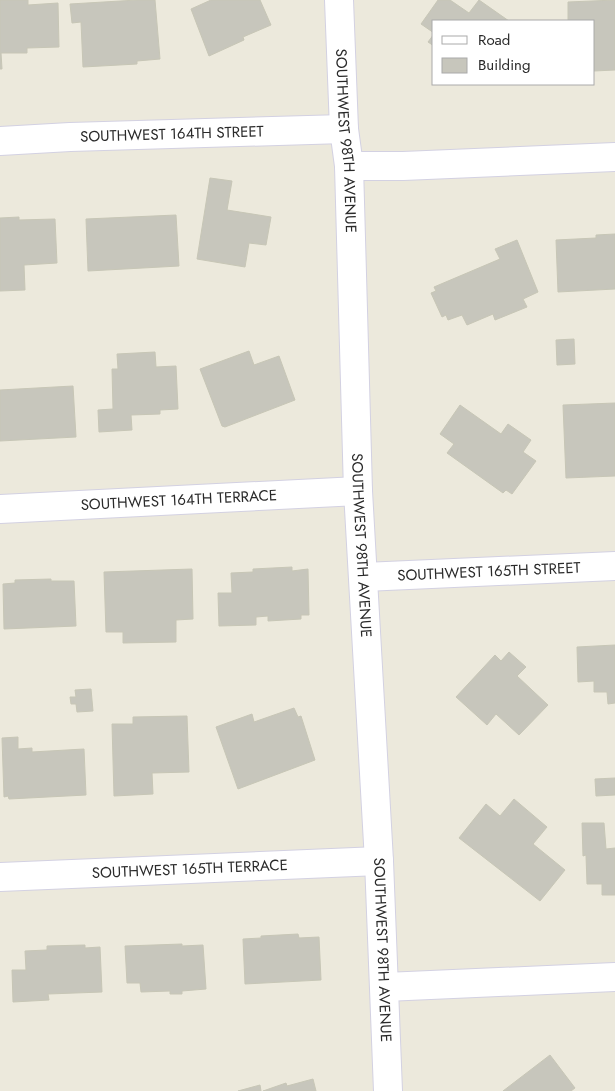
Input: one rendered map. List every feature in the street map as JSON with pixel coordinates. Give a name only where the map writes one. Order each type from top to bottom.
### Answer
[{"type":"street","name":"SOUTHWEST 98TH AVENUE","points":[[339,0],[344,129],[349,166],[358,491],[379,861],[388,1091]]},
{"type":"street","name":"SOUTHWEST 164TH STREET","points":[[0,141],[70,137],[344,129]]},
{"type":"street","points":[[349,166],[402,166],[615,157]]},
{"type":"street","name":"SOUTHWEST 164TH TERRACE","points":[[0,509],[358,491]]},
{"type":"street","name":"SOUTHWEST 165TH STREET","points":[[364,577],[615,566]]},
{"type":"street","name":"SOUTHWEST 165TH TERRACE","points":[[0,877],[379,861]]},
{"type":"street","points":[[385,987],[615,977]]},
{"type":"building","points":[[0,0],[28,0],[28,5],[58,3],[59,47],[27,48],[27,53],[1,53],[2,69],[0,69]]},
{"type":"building","points":[[155,0],[160,59],[137,61],[137,64],[83,67],[81,22],[72,23],[70,4]]},
{"type":"building","points":[[211,0],[260,0],[271,25],[243,37],[244,40],[209,56],[191,9]]},
{"type":"building","points":[[438,0],[450,0],[469,13],[479,0],[508,20],[432,20],[432,32],[421,24]]},
{"type":"building","points":[[615,0],[615,70],[595,71],[595,20],[568,20],[568,2]]},
{"type":"building","points":[[432,37],[432,45],[428,42]]},
{"type":"building","points":[[210,178],[232,181],[227,210],[271,217],[266,245],[249,243],[245,267],[197,259]]},
{"type":"building","points":[[176,215],[179,266],[88,271],[86,219]]},
{"type":"building","points":[[19,217],[19,220],[55,219],[57,263],[24,265],[25,290],[0,291],[0,218]]},
{"type":"building","points":[[615,234],[615,289],[558,292],[556,240],[596,238],[596,235]]},
{"type":"building","points":[[517,240],[538,292],[523,299],[527,307],[495,320],[493,314],[467,325],[462,315],[448,320],[446,315],[442,317],[431,293],[436,291],[434,287],[500,259],[495,249]]},
{"type":"building","points":[[574,339],[575,364],[557,365],[556,340]]},
{"type":"building","points":[[249,351],[254,365],[279,356],[295,400],[225,427],[222,426],[200,369]]},
{"type":"building","points":[[155,352],[156,367],[176,366],[178,409],[160,410],[160,414],[131,415],[132,430],[99,432],[98,410],[113,409],[112,369],[118,369],[117,354]]},
{"type":"building","points":[[73,386],[76,437],[0,441],[0,390]]},
{"type":"building","points":[[615,403],[615,476],[566,478],[563,405]]},
{"type":"building","points":[[460,405],[501,434],[508,424],[531,440],[523,452],[536,461],[512,494],[506,490],[503,493],[447,453],[454,444],[440,434]]},
{"type":"building","points":[[292,567],[292,571],[308,569],[309,615],[301,615],[301,619],[268,621],[268,616],[256,617],[256,625],[219,626],[218,593],[232,593],[231,573],[253,572],[253,569]]},
{"type":"building","points":[[192,569],[193,619],[176,620],[176,642],[123,643],[123,632],[106,632],[104,572]]},
{"type":"building","points":[[51,579],[51,581],[74,581],[76,626],[4,629],[3,584],[15,583],[15,580]]},
{"type":"building","points":[[615,645],[615,703],[608,704],[607,692],[594,692],[594,681],[578,682],[577,647]]},
{"type":"building","points":[[509,652],[526,667],[517,676],[548,705],[519,735],[496,714],[487,725],[456,697],[495,655],[501,661]]},
{"type":"building","points":[[91,689],[93,711],[77,712],[76,704],[71,704],[70,697],[76,697],[75,690]]},
{"type":"building","points":[[294,708],[298,717],[301,716],[315,760],[238,789],[216,727],[252,714],[254,722]]},
{"type":"building","points":[[187,716],[189,772],[152,773],[153,794],[114,796],[112,724],[133,724],[133,717]]},
{"type":"building","points":[[18,737],[18,749],[32,748],[32,752],[84,749],[86,795],[9,799],[8,796],[4,797],[2,738]]},
{"type":"building","points":[[615,778],[615,795],[596,796],[595,779]]},
{"type":"building","points":[[514,799],[547,827],[533,844],[565,870],[540,901],[459,838],[486,804],[500,816]]},
{"type":"building","points":[[582,823],[604,823],[606,849],[615,848],[615,895],[602,895],[602,884],[587,884],[586,855],[583,856]]},
{"type":"building","points":[[298,934],[299,938],[319,937],[321,980],[245,984],[243,939]]},
{"type":"building","points":[[182,944],[182,946],[203,945],[206,989],[182,991],[182,994],[170,994],[170,991],[141,992],[140,983],[127,983],[125,946]]},
{"type":"building","points":[[85,945],[85,948],[100,947],[102,992],[48,994],[49,1000],[13,1002],[12,970],[26,970],[25,951],[47,950],[47,946]]},
{"type":"building","points":[[550,1055],[575,1088],[571,1091],[503,1091]]},
{"type":"building","points":[[313,1079],[316,1091],[263,1091],[286,1083],[287,1086]]},
{"type":"building","points":[[260,1085],[261,1091],[238,1091]]}]
